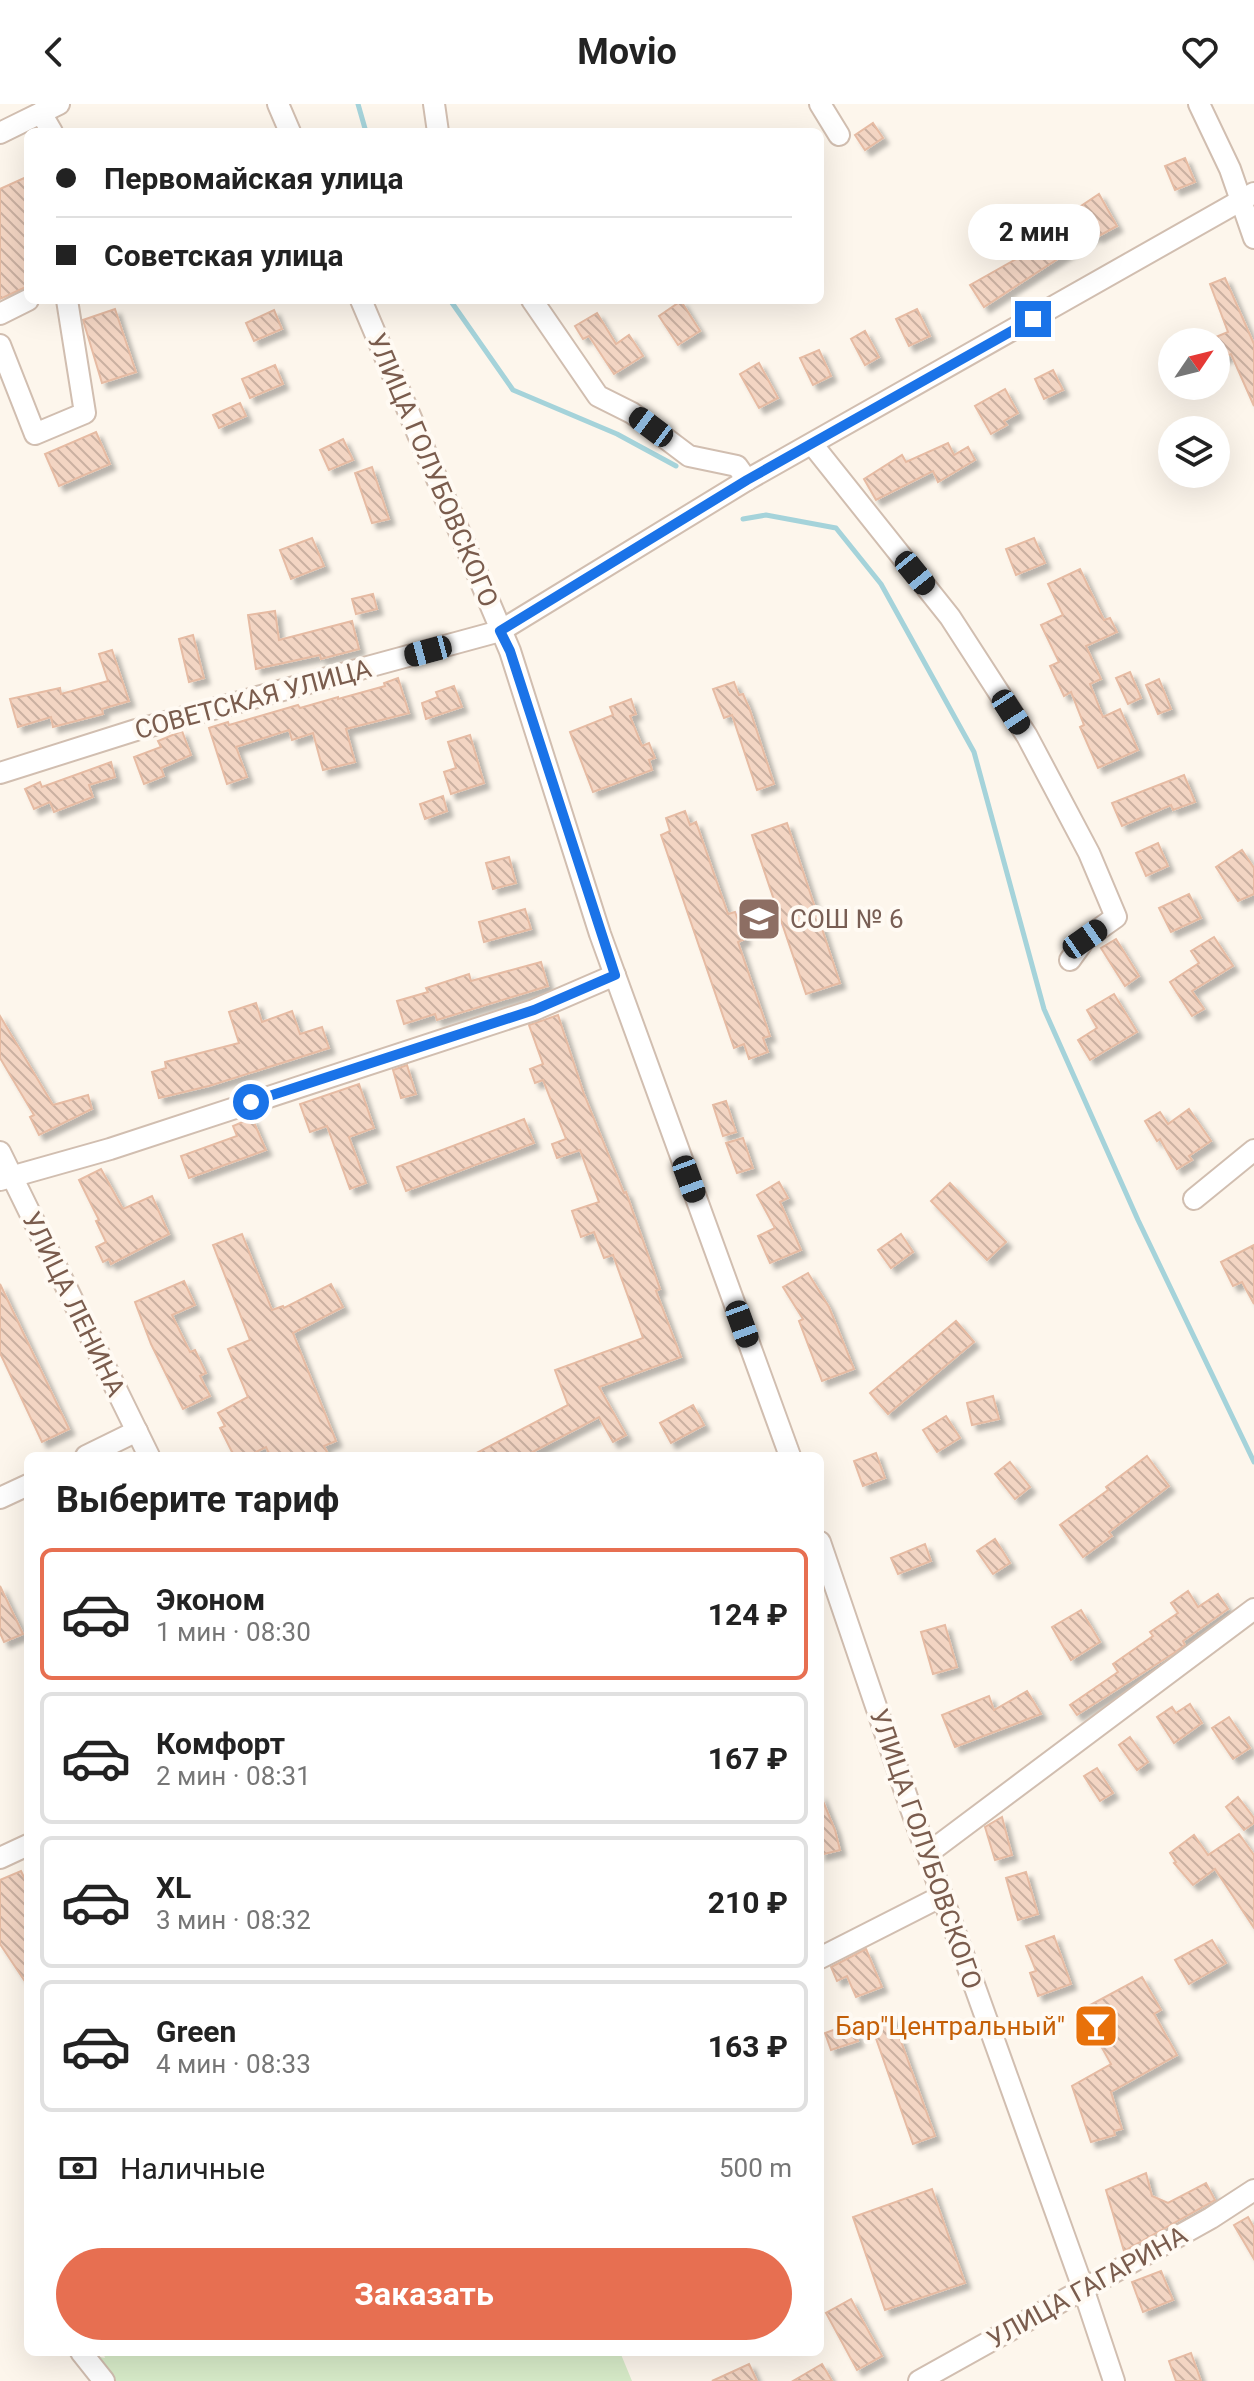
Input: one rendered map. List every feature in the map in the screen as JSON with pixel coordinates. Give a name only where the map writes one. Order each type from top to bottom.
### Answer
[{"type":"street","points":[[278,104],[288,128]]},
{"type":"street","points":[[820,104],[839,135]]},
{"type":"street","points":[[1199,104],[1247,197],[1254,238]]},
{"type":"street","points":[[437,106],[438,128]]},
{"type":"street","points":[[0,133],[50,108],[52,128]]},
{"type":"street","name":"СОВЕТСКАЯ УЛИЦА","points":[[0,773],[136,730],[500,631],[747,480],[1247,197]]},
{"type":"street","points":[[0,314],[24,302]]},
{"type":"street","points":[[0,345],[35,434],[85,413],[68,304]]},
{"type":"street","name":"УЛИЦА ГОЛУБОВСКОГО","points":[[363,304],[510,651],[615,975],[789,1452]]},
{"type":"street","points":[[535,304],[598,396],[632,413],[689,456],[737,466],[747,480]]},
{"type":"street","points":[[812,444],[950,617],[1027,736],[1089,853],[1116,917],[1085,939],[1070,960]]},
{"type":"street","points":[[6,1178],[110,1149],[534,1010],[615,975]]},
{"type":"street","points":[[1194,1199],[1254,1150]]},
{"type":"street","name":"УЛИЦА ЛЕНИНА","points":[[0,1152],[6,1178],[147,1452]]},
{"type":"street","points":[[94,1452],[137,1431]]},
{"type":"street","points":[[0,1498],[24,1487]]},
{"type":"street","name":"УЛИЦА ГОЛУБОВСКОГО","points":[[824,1554],[1114,2381]]},
{"type":"street","points":[[927,1854],[1254,1609]]},
{"type":"street","points":[[0,1858],[24,1847]]},
{"type":"street","points":[[824,1956],[942,1896]]},
{"type":"street","name":"УЛИЦА ГАГАРИНА","points":[[919,2381],[1211,2218],[1254,2190]]},
{"type":"street","points":[[84,2356],[104,2381]]},
{"type":"shaded area","name":"СОШ № 6","points":[[773,899],[783,926],[745,939],[735,912]]},
{"type":"green space","points":[[89,2356],[622,2356],[632,2381],[108,2381]]},
{"type":"building","points":[[873,123],[883,138],[865,150],[855,135]]},
{"type":"building","points":[[1185,158],[1195,182],[1175,190],[1165,166]]},
{"type":"building","points":[[24,178],[24,288],[0,299],[0,189]]},
{"type":"building","points":[[1099,194],[1117,226],[1097,237],[1096,234],[984,307],[970,285],[1041,245],[1039,242],[1061,228],[1057,222]]},
{"type":"building","points":[[1225,278],[1254,344],[1254,406],[1230,354],[1230,328],[1226,328],[1210,284]]},
{"type":"building","points":[[677,304],[683,304],[700,331],[678,345],[659,316]]},
{"type":"building","points":[[115,309],[136,372],[102,383],[83,320]]},
{"type":"building","points":[[917,309],[930,336],[909,346],[896,319]]},
{"type":"building","points":[[274,310],[282,329],[254,341],[246,323]]},
{"type":"building","points":[[597,313],[616,344],[629,335],[643,356],[614,374],[589,336],[583,339],[575,326]]},
{"type":"building","points":[[865,331],[879,357],[865,365],[851,339]]},
{"type":"building","points":[[819,350],[831,376],[813,385],[800,358]]},
{"type":"building","points":[[759,363],[778,398],[759,408],[740,374]]},
{"type":"building","points":[[275,365],[283,384],[250,398],[242,379]]},
{"type":"building","points":[[1053,370],[1063,390],[1044,399],[1035,379]]},
{"type":"building","points":[[1005,389],[1018,413],[1004,421],[1007,425],[991,434],[975,406]]},
{"type":"building","points":[[240,403],[246,416],[219,428],[213,415]]},
{"type":"building","points":[[96,432],[110,464],[59,486],[45,454]]},
{"type":"building","points":[[343,439],[353,460],[329,470],[320,450]]},
{"type":"building","points":[[948,443],[954,455],[968,447],[975,460],[938,482],[933,471],[876,500],[864,479],[902,455],[906,462]]},
{"type":"building","points":[[372,467],[389,519],[372,523],[355,473]]},
{"type":"building","points":[[312,538],[324,566],[291,579],[280,550]]},
{"type":"building","points":[[1034,538],[1045,563],[1016,575],[1006,549]]},
{"type":"building","points":[[1080,569],[1104,620],[1110,618],[1117,632],[1086,646],[1101,679],[1090,684],[1103,717],[1120,709],[1138,750],[1098,768],[1080,727],[1084,725],[1071,692],[1064,696],[1050,666],[1059,662],[1041,625],[1063,615],[1048,584]]},
{"type":"building","points":[[373,594],[377,609],[356,614],[352,599]]},
{"type":"building","points":[[275,611],[279,640],[352,621],[359,649],[321,659],[320,655],[256,669],[248,615]]},
{"type":"building","points":[[193,635],[204,678],[189,682],[179,639]]},
{"type":"building","points":[[112,650],[129,701],[102,709],[103,714],[53,727],[51,717],[18,727],[10,699],[60,688],[61,694],[108,681],[99,654]]},
{"type":"building","points":[[1130,672],[1141,698],[1128,704],[1116,678]]},
{"type":"building","points":[[398,678],[409,713],[346,729],[355,762],[323,770],[313,733],[292,740],[289,730],[236,747],[247,777],[227,784],[209,728],[298,705],[300,708],[338,699],[385,686],[384,683]]},
{"type":"building","points":[[1159,679],[1171,709],[1158,714],[1146,685]]},
{"type":"building","points":[[734,682],[750,710],[774,784],[757,790],[732,715],[724,718],[713,689]]},
{"type":"building","points":[[454,686],[462,707],[426,719],[422,703],[438,697],[436,692]]},
{"type":"building","points":[[631,699],[636,714],[630,716],[642,746],[649,743],[655,758],[649,760],[652,770],[593,792],[570,732],[613,715],[610,707]]},
{"type":"building","points":[[182,731],[191,755],[161,768],[164,776],[144,784],[134,757],[161,747],[158,741]]},
{"type":"building","points":[[470,735],[484,783],[451,794],[444,772],[456,768],[448,742]]},
{"type":"building","points":[[111,762],[115,777],[89,785],[93,797],[54,812],[50,802],[34,809],[25,789],[40,782],[42,787]]},
{"type":"building","points":[[1184,775],[1195,802],[1173,810],[1171,805],[1122,826],[1112,803]]},
{"type":"building","points":[[443,796],[447,811],[425,819],[420,804]]},
{"type":"building","points":[[685,811],[690,825],[696,822],[728,914],[735,912],[745,939],[738,942],[770,1036],[763,1038],[768,1052],[749,1059],[744,1044],[734,1048],[661,835],[670,831],[666,818]]},
{"type":"building","points":[[787,823],[840,983],[806,994],[752,835]]},
{"type":"building","points":[[1158,843],[1168,866],[1146,876],[1136,853]]},
{"type":"building","points":[[1242,850],[1254,868],[1254,894],[1238,901],[1216,867]]},
{"type":"building","points":[[509,857],[516,883],[493,889],[486,863]]},
{"type":"building","points":[[1189,894],[1201,918],[1171,932],[1159,908]]},
{"type":"building","points":[[525,909],[531,929],[484,942],[479,922]]},
{"type":"building","points":[[1214,937],[1233,966],[1192,991],[1204,1009],[1192,1016],[1170,982],[1199,963],[1191,951]]},
{"type":"building","points":[[1116,939],[1139,976],[1125,986],[1101,948]]},
{"type":"building","points":[[541,962],[548,986],[437,1020],[435,1014],[404,1024],[397,1001],[428,992],[426,988],[469,974],[471,981]]},
{"type":"building","points":[[1114,994],[1137,1032],[1090,1060],[1078,1040],[1097,1028],[1087,1010]]},
{"type":"building","points":[[256,1003],[262,1022],[292,1011],[300,1034],[322,1027],[329,1048],[209,1086],[159,1098],[152,1072],[166,1068],[165,1062],[239,1043],[229,1012]]},
{"type":"building","points":[[558,1015],[584,1094],[626,1192],[660,1289],[656,1291],[681,1357],[599,1387],[626,1435],[613,1442],[599,1417],[533,1452],[479,1452],[568,1405],[555,1370],[643,1338],[613,1255],[604,1258],[594,1232],[581,1237],[572,1211],[599,1202],[580,1150],[557,1158],[552,1144],[566,1139],[543,1080],[535,1083],[530,1069],[543,1064],[529,1025]]},
{"type":"building","points":[[0,1016],[53,1105],[88,1095],[92,1109],[39,1135],[30,1117],[34,1115],[0,1058]]},
{"type":"building","points":[[407,1065],[416,1094],[401,1098],[393,1070]]},
{"type":"building","points":[[359,1084],[374,1128],[349,1137],[366,1183],[350,1189],[327,1126],[310,1132],[300,1104]]},
{"type":"building","points":[[726,1101],[736,1132],[723,1136],[713,1105]]},
{"type":"building","points":[[1189,1109],[1211,1141],[1189,1156],[1192,1160],[1177,1169],[1160,1139],[1157,1141],[1145,1121],[1160,1112],[1168,1124]]},
{"type":"building","points":[[252,1118],[266,1150],[189,1178],[181,1156],[237,1136],[233,1126]]},
{"type":"building","points":[[524,1119],[534,1143],[406,1191],[397,1167]]},
{"type":"building","points":[[743,1138],[753,1168],[737,1173],[726,1143]]},
{"type":"building","points":[[101,1169],[123,1209],[152,1196],[169,1234],[111,1264],[109,1259],[103,1262],[96,1247],[106,1242],[79,1180]]},
{"type":"building","points":[[779,1182],[788,1198],[780,1202],[801,1250],[770,1263],[758,1236],[775,1228],[757,1195]]},
{"type":"building","points":[[950,1183],[1006,1242],[987,1260],[931,1201]]},
{"type":"building","points":[[242,1234],[272,1310],[284,1308],[331,1284],[343,1307],[293,1333],[336,1441],[324,1446],[327,1452],[268,1452],[266,1447],[256,1452],[232,1452],[220,1428],[225,1426],[218,1413],[248,1397],[228,1349],[250,1340],[213,1245]]},
{"type":"building","points":[[901,1234],[913,1252],[891,1268],[878,1250]]},
{"type":"building","points":[[1254,1245],[1254,1304],[1242,1282],[1233,1286],[1221,1262]]},
{"type":"building","points":[[808,1273],[829,1307],[854,1369],[822,1381],[799,1321],[803,1319],[783,1287]]},
{"type":"building","points":[[184,1281],[195,1305],[172,1315],[190,1352],[195,1350],[206,1373],[200,1376],[210,1396],[183,1409],[151,1344],[135,1302]]},
{"type":"building","points":[[0,1284],[69,1429],[42,1442],[0,1353]]},
{"type":"building","points":[[956,1321],[974,1342],[888,1414],[870,1393]]},
{"type":"building","points":[[993,1396],[999,1419],[972,1425],[967,1403]]},
{"type":"building","points":[[693,1405],[704,1425],[671,1443],[660,1423]]},
{"type":"building","points":[[946,1416],[960,1438],[937,1452],[923,1430]]},
{"type":"building","points":[[876,1453],[885,1478],[863,1486],[854,1461]]},
{"type":"building","points":[[1147,1456],[1169,1486],[1109,1532],[1112,1536],[1083,1557],[1060,1525],[1108,1490],[1106,1487]]},
{"type":"building","points":[[1010,1462],[1030,1487],[1015,1499],[995,1474]]},
{"type":"building","points":[[995,1539],[1010,1563],[993,1574],[977,1551]]},
{"type":"building","points":[[925,1544],[931,1561],[898,1574],[891,1558]]},
{"type":"building","points":[[0,1586],[23,1634],[4,1642],[0,1633]]},
{"type":"building","points":[[1188,1591],[1198,1607],[1218,1594],[1228,1609],[1183,1641],[1185,1645],[1174,1653],[1077,1715],[1070,1705],[1118,1672],[1113,1664],[1153,1636],[1150,1632],[1178,1613],[1171,1603]]},
{"type":"building","points":[[1081,1610],[1100,1642],[1071,1660],[1052,1627]]},
{"type":"building","points":[[945,1625],[957,1667],[933,1674],[921,1632]]},
{"type":"building","points":[[1027,1691],[1041,1714],[955,1747],[942,1715],[989,1696],[994,1710]]},
{"type":"building","points":[[1190,1704],[1202,1723],[1174,1743],[1157,1717],[1172,1707],[1176,1713]]},
{"type":"building","points":[[1229,1717],[1250,1748],[1233,1759],[1212,1728]]},
{"type":"building","points":[[1130,1737],[1148,1762],[1137,1770],[1119,1745]]},
{"type":"building","points":[[1097,1768],[1113,1793],[1100,1801],[1084,1776]]},
{"type":"building","points":[[1238,1797],[1254,1818],[1254,1823],[1244,1830],[1226,1807]]},
{"type":"building","points":[[824,1804],[835,1830],[840,1850],[824,1854]]},
{"type":"building","points":[[1002,1817],[1012,1855],[995,1860],[985,1827]]},
{"type":"building","points":[[1239,1834],[1254,1855],[1254,1928],[1215,1869],[1193,1885],[1174,1863],[1170,1853],[1194,1835],[1208,1855]]},
{"type":"building","points":[[21,1871],[24,1877],[24,1980],[0,1944],[0,1880]]},
{"type":"building","points":[[1026,1872],[1038,1914],[1018,1920],[1006,1878]]},
{"type":"building","points":[[1054,1936],[1071,1984],[1038,1996],[1030,1973],[1036,1971],[1026,1946]]},
{"type":"building","points":[[1212,1940],[1226,1963],[1189,1984],[1175,1960]]},
{"type":"building","points":[[866,1949],[882,1987],[856,1997],[847,1976],[837,1981],[831,1967]]},
{"type":"building","points":[[1142,1977],[1161,2010],[1154,2014],[1177,2055],[1111,2092],[1122,2129],[1114,2131],[1115,2135],[1091,2142],[1072,2086],[1111,2064],[1081,2010]]},
{"type":"building","points":[[892,2016],[935,2136],[913,2144],[871,2024]]},
{"type":"building","points":[[852,2023],[858,2041],[831,2050],[825,2033]]},
{"type":"building","points":[[1146,2173],[1152,2196],[1168,2203],[1206,2183],[1215,2200],[1124,2251],[1106,2190]]},
{"type":"building","points":[[932,2189],[965,2283],[885,2310],[853,2217]]},
{"type":"building","points":[[1248,2217],[1254,2228],[1254,2259],[1234,2225]]},
{"type":"building","points":[[1161,2271],[1173,2300],[1143,2312],[1132,2282]]},
{"type":"building","points":[[851,2299],[882,2356],[857,2370],[826,2313]]},
{"type":"building","points":[[1191,2353],[1201,2381],[1176,2381],[1169,2361]]},
{"type":"building","points":[[749,2364],[757,2381],[712,2381]]},
{"type":"building","points":[[822,2364],[832,2381],[793,2381]]},
{"type":"waterway","points":[[358,104],[365,128]]},
{"type":"waterway","points":[[453,304],[513,390],[617,434],[676,466]]},
{"type":"waterway","points":[[743,519],[766,515],[836,528],[881,584],[974,752],[1044,1009],[1138,1220],[1254,1462]]},
{"type":"place","name":"СОШ № 6","points":[[759,919]]},
{"type":"place","name":"Бар\"Центральный\"","points":[[1096,2026]]},
{"type":"route","points":[[251,1102],[534,1010],[615,975],[510,651],[500,631],[747,480],[1033,319]]}]
